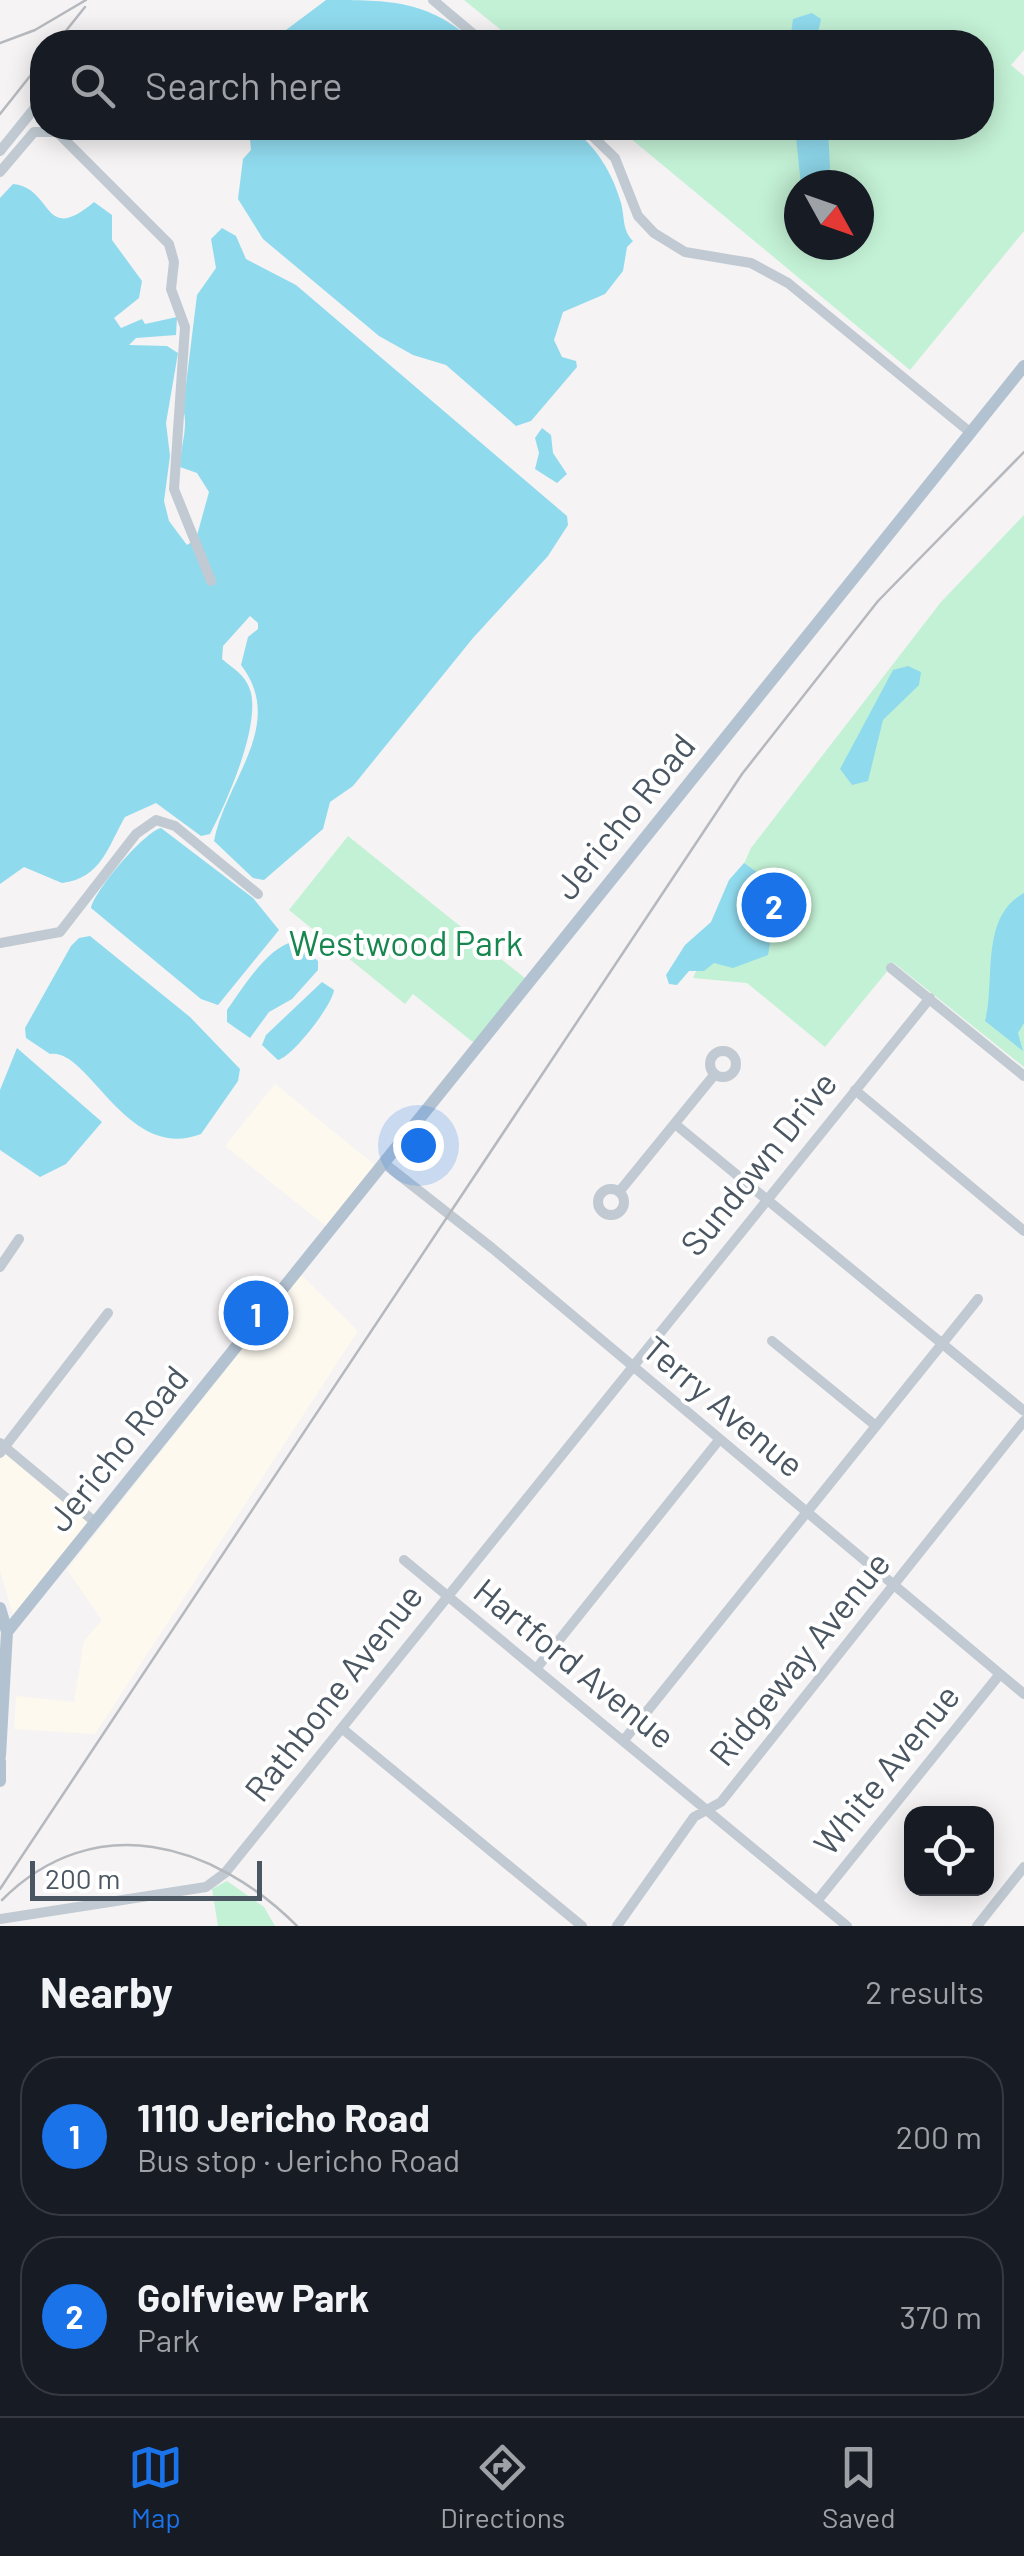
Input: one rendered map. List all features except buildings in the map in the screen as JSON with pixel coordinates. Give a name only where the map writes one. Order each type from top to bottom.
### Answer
[{"type":"main road","name":"Jericho Road","points":[[3,1633],[385,1164],[1024,366]]},
{"type":"main road","points":[[0,1608],[0,1782]]},
{"type":"street","points":[[433,0],[469,30]]},
{"type":"street","points":[[0,150],[30,114]]},
{"type":"street","points":[[0,172],[30,137]]},
{"type":"street","points":[[65,140],[168,244],[174,262],[171,289],[185,327],[174,489],[211,581]]},
{"type":"street","points":[[596,140],[615,158],[638,216],[654,233],[685,252],[752,262],[788,283],[971,433]]},
{"type":"street","points":[[0,943],[60,932],[136,834],[156,820],[175,826],[258,894]]},
{"type":"street","points":[[891,968],[1024,1076]]},
{"type":"street","name":"Sundown Drive","points":[[630,1366],[930,998]]},
{"type":"street","points":[[620,1192],[714,1074]]},
{"type":"street","points":[[855,1090],[1024,1231]]},
{"type":"street","points":[[675,1124],[1024,1411]]},
{"type":"street","name":"Terry Avenue","points":[[385,1164],[1024,1694]]},
{"type":"street","points":[[0,1267],[19,1239]]},
{"type":"street","points":[[624,1740],[978,1299]]},
{"type":"street","points":[[95,1522],[2,1447],[108,1313]]},
{"type":"street","points":[[772,1341],[876,1426]]},
{"type":"street","name":"Rathbone Avenue","points":[[0,1919],[206,1887],[225,1873],[344,1730],[446,1595],[630,1366]]},
{"type":"street","name":"Ridgeway Avenue","points":[[616,1926],[694,1817],[721,1802],[1024,1421]]},
{"type":"street","points":[[536,1669],[719,1440]]},
{"type":"street","name":"Hartford Avenue","points":[[404,1560],[847,1926]]},
{"type":"street","name":"White Avenue","points":[[817,1902],[1000,1674]]},
{"type":"street","points":[[344,1730],[582,1926]]},
{"type":"street","points":[[977,1926],[991,1919],[1024,1868]]},
{"type":"shaded area","points":[[275,1084],[376,1166],[326,1226],[225,1146]]},
{"type":"shaded area","points":[[301,1275],[358,1331],[95,1734],[14,1729],[16,1696],[74,1702],[84,1641],[102,1620],[67,1570]]},
{"type":"shaded area","points":[[0,1447],[92,1523],[14,1618],[0,1570]]},
{"type":"green space","points":[[464,0],[1024,0],[1024,50],[1011,65],[1024,76],[1024,231],[910,370],[632,140],[994,140],[994,30],[501,30]]},
{"type":"green space","points":[[1024,515],[1024,1067],[894,963],[825,1047],[747,983],[693,978],[751,848],[941,602]]},
{"type":"green space","name":"Westwood Park","points":[[348,836],[526,979],[474,1043],[413,994],[405,1004],[289,910]]},
{"type":"green space","points":[[227,1881],[264,1907],[275,1926],[218,1926],[212,1889]]},
{"type":"water","points":[[326,0],[407,5],[460,30],[286,30]]},
{"type":"water","points":[[812,13],[821,19],[819,30],[792,30],[793,19]]},
{"type":"water","points":[[250,140],[585,140],[603,161],[613,181],[625,228],[633,241],[627,247],[623,271],[605,294],[563,312],[554,340],[562,357],[576,361],[577,367],[531,421],[516,426],[446,365],[413,355],[379,336],[263,239],[238,199],[243,159],[251,150]]},
{"type":"water","points":[[796,140],[829,140],[830,168],[799,170]]},
{"type":"water","points":[[13,184],[36,195],[56,217],[77,214],[94,202],[112,215],[112,240],[142,281],[139,298],[114,318],[121,328],[142,319],[145,324],[177,317],[176,335],[136,338],[129,345],[167,346],[178,353],[166,423],[170,456],[164,501],[169,521],[187,545],[196,539],[209,492],[197,473],[180,467],[183,409],[197,295],[216,268],[211,239],[222,228],[236,236],[246,259],[296,285],[567,516],[568,525],[548,556],[473,638],[353,786],[330,802],[323,829],[264,880],[253,878],[214,841],[256,731],[258,709],[253,687],[241,665],[248,637],[258,629],[258,623],[250,616],[223,646],[222,659],[246,682],[252,708],[240,765],[210,834],[201,836],[156,803],[125,817],[102,859],[86,875],[62,883],[24,867],[0,884],[0,198]]},
{"type":"water","points":[[542,428],[551,435],[553,453],[567,474],[557,483],[535,469],[539,453],[535,438]]},
{"type":"water","points":[[908,666],[921,672],[919,685],[883,720],[868,781],[852,785],[840,769],[893,670]]},
{"type":"water","points":[[161,828],[253,898],[279,930],[218,1005],[201,999],[91,908],[121,863]]},
{"type":"water","points":[[744,863],[772,883],[772,898],[760,921],[770,943],[768,955],[733,968],[714,963],[704,971],[689,971],[677,985],[669,984],[666,975],[685,945],[711,922],[729,880]]},
{"type":"water","points":[[1024,893],[1024,1023],[1018,1033],[1023,1051],[985,1021],[995,934],[1000,918]]},
{"type":"water","points":[[90,936],[190,1017],[240,1069],[238,1081],[201,1134],[175,1139],[151,1133],[131,1120],[80,1068],[26,1038],[25,1028],[71,946],[79,938]]},
{"type":"water","points":[[295,941],[318,961],[318,970],[292,999],[269,1012],[250,1038],[227,1022],[227,1010],[265,960]]},
{"type":"water","points":[[322,982],[334,990],[332,997],[301,1041],[278,1060],[262,1045],[266,1035]]},
{"type":"water","points":[[17,1048],[102,1122],[66,1164],[40,1177],[0,1150],[0,1090]]},
{"type":"railway","points":[[35,30],[86,0]]},
{"type":"railway","points":[[67,30],[85,7]]},
{"type":"railway","points":[[0,43],[30,32]]},
{"type":"railway","points":[[0,114],[30,76]]},
{"type":"railway","points":[[0,1889],[742,774],[878,601],[1024,452]]},
{"type":"railway","points":[[2,1900],[38,1871],[75,1853],[114,1846],[153,1847],[191,1857],[228,1874],[264,1897],[297,1926]]},
{"type":"place","name":"Golfview Park","points":[[774,905]]},
{"type":"place","name":"1110 Jericho Road","points":[[256,1313]]}]
